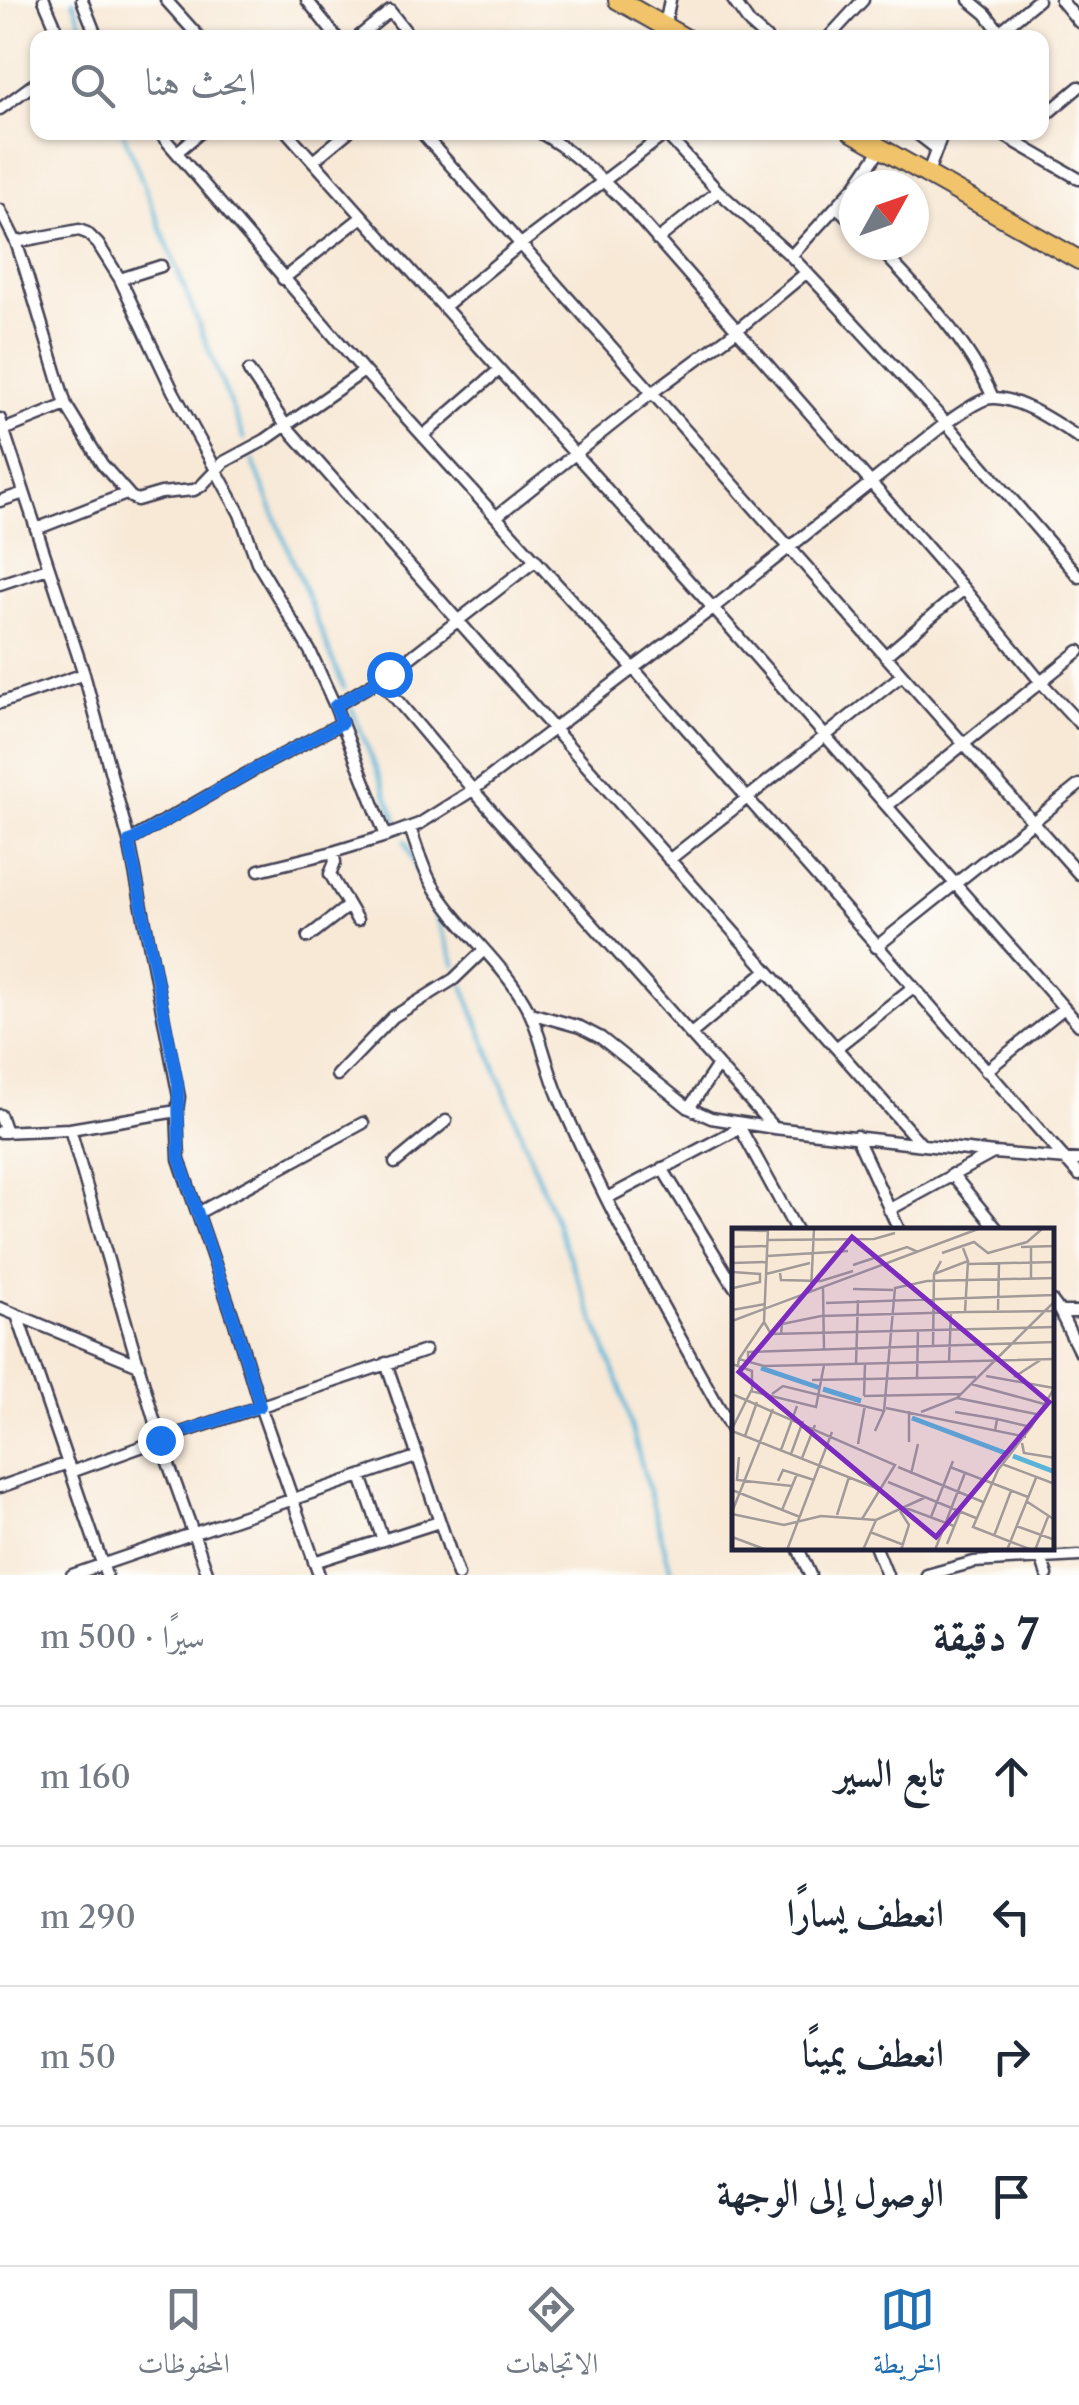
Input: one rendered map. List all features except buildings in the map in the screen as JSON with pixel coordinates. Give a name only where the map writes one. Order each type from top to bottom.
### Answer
[{"type":"highway","points":[[618,0],[672,30]]},
{"type":"highway","points":[[866,140],[918,170]]},
{"type":"highway","points":[[929,176],[1079,260]]},
{"type":"street","points":[[44,0],[55,30]]},
{"type":"street","points":[[82,0],[94,30]]},
{"type":"street","points":[[166,0],[193,30]]},
{"type":"street","points":[[307,0],[331,30]]},
{"type":"street","points":[[665,26],[670,0]]},
{"type":"street","points":[[733,0],[757,30]]},
{"type":"street","points":[[835,30],[863,0]]},
{"type":"street","points":[[968,0],[986,14],[994,30]]},
{"type":"street","points":[[1001,30],[1038,0]]},
{"type":"street","points":[[1061,0],[1079,22]]},
{"type":"street","points":[[365,30],[387,5],[405,30]]},
{"type":"street","points":[[0,109],[30,87]]},
{"type":"street","points":[[1049,112],[1079,88]]},
{"type":"street","points":[[166,140],[364,371],[632,668],[1079,1176]]},
{"type":"street","points":[[177,152],[191,140]]},
{"type":"street","points":[[294,140],[1079,1024]]},
{"type":"street","points":[[313,161],[338,140]]},
{"type":"street","points":[[428,140],[1079,874]]},
{"type":"street","points":[[552,140],[602,180],[657,240],[1079,723]]},
{"type":"street","points":[[444,307],[657,140]]},
{"type":"street","points":[[673,140],[718,191],[807,272],[1079,576]]},
{"type":"street","points":[[926,140],[938,149]]},
{"type":"street","points":[[929,170],[941,140]]},
{"type":"street","points":[[1015,141],[1077,176]]},
{"type":"street","points":[[866,170],[881,149]]},
{"type":"street","points":[[657,240],[718,191]]},
{"type":"street","points":[[791,256],[837,206]]},
{"type":"street","points":[[0,210],[16,242],[66,405],[102,464],[126,494],[138,500],[202,486],[217,468],[364,371]]},
{"type":"street","points":[[284,279],[362,217]]},
{"type":"street","points":[[16,242],[72,230],[86,233],[108,257],[164,374],[244,522],[258,562],[310,652],[386,836]]},
{"type":"street","points":[[890,260],[968,352],[993,398]]},
{"type":"street","points":[[120,279],[161,266]]},
{"type":"street","points":[[496,516],[807,272]]},
{"type":"street","points":[[424,435],[499,370]]},
{"type":"street","points":[[249,372],[286,426],[921,1144]]},
{"type":"street","points":[[259,870],[410,828],[473,790],[946,424],[982,401],[993,398],[1024,406],[1079,438]]},
{"type":"street","points":[[66,405],[1,427],[84,674],[129,842],[178,1084],[179,1158],[319,1575]]},
{"type":"street","points":[[0,502],[24,493]]},
{"type":"street","points":[[36,529],[126,494]]},
{"type":"street","points":[[335,706],[380,680],[536,560]]},
{"type":"street","points":[[0,584],[48,568]]},
{"type":"street","points":[[885,656],[964,589]]},
{"type":"street","points":[[888,806],[1079,651]]},
{"type":"street","points":[[0,703],[84,674]]},
{"type":"street","points":[[669,860],[902,675]]},
{"type":"street","points":[[380,680],[774,1128]]},
{"type":"street","points":[[129,842],[342,723]]},
{"type":"street","points":[[876,947],[1079,786]]},
{"type":"street","points":[[410,828],[433,886],[507,977],[530,1013],[559,1098],[606,1198],[732,1430]]},
{"type":"street","points":[[333,852],[335,862],[330,874],[357,920]]},
{"type":"street","points":[[308,938],[348,906]]},
{"type":"street","points":[[337,1075],[393,1017],[454,979],[484,950]]},
{"type":"street","points":[[691,1034],[768,970]]},
{"type":"street","points":[[836,1048],[912,988]]},
{"type":"street","points":[[986,1071],[1064,1008]]},
{"type":"street","points":[[530,1013],[556,1018],[602,1038],[688,1108],[739,1126],[1079,1160]]},
{"type":"street","points":[[688,1108],[718,1065]]},
{"type":"street","points":[[0,1115],[3,1132],[70,1130],[177,1111]]},
{"type":"street","points":[[395,1164],[446,1121]]},
{"type":"street","points":[[198,1213],[363,1123]]},
{"type":"street","points":[[606,1198],[739,1126]]},
{"type":"street","points":[[739,1126],[795,1228]]},
{"type":"street","points":[[70,1130],[160,1440],[208,1575]]},
{"type":"street","points":[[856,1136],[898,1228]]},
{"type":"street","points":[[889,1210],[994,1153]]},
{"type":"street","points":[[662,1168],[732,1283]]},
{"type":"street","points":[[952,1174],[996,1228]]},
{"type":"street","points":[[1054,1303],[1079,1351]]},
{"type":"street","points":[[0,1308],[139,1366]]},
{"type":"street","points":[[1060,1312],[1079,1312]]},
{"type":"street","points":[[17,1315],[104,1570]]},
{"type":"street","points":[[0,1487],[160,1440],[425,1351]]},
{"type":"street","points":[[386,1362],[458,1575]]},
{"type":"street","points":[[72,1575],[104,1570],[192,1534],[416,1457]]},
{"type":"street","points":[[361,1476],[383,1540]]},
{"type":"street","points":[[314,1562],[439,1522]]},
{"type":"street","points":[[799,1550],[810,1575]]},
{"type":"street","points":[[877,1550],[886,1575]]},
{"type":"street","points":[[967,1550],[974,1562]]},
{"type":"street","points":[[1047,1575],[1048,1554]]},
{"type":"street","points":[[928,1575],[974,1562],[1048,1554],[1079,1556]]},
{"type":"waterway","points":[[73,0],[84,30]]},
{"type":"waterway","points":[[126,140],[244,439]]},
{"type":"waterway","points":[[252,459],[344,688]]},
{"type":"waterway","points":[[352,709],[397,821]]},
{"type":"waterway","points":[[405,841],[455,965]]},
{"type":"waterway","points":[[463,985],[620,1386],[672,1575]]},
{"type":"route","points":[[160,1440],[260,1406],[179,1158],[178,1084],[129,842],[342,723],[335,706],[389,674]]}]
